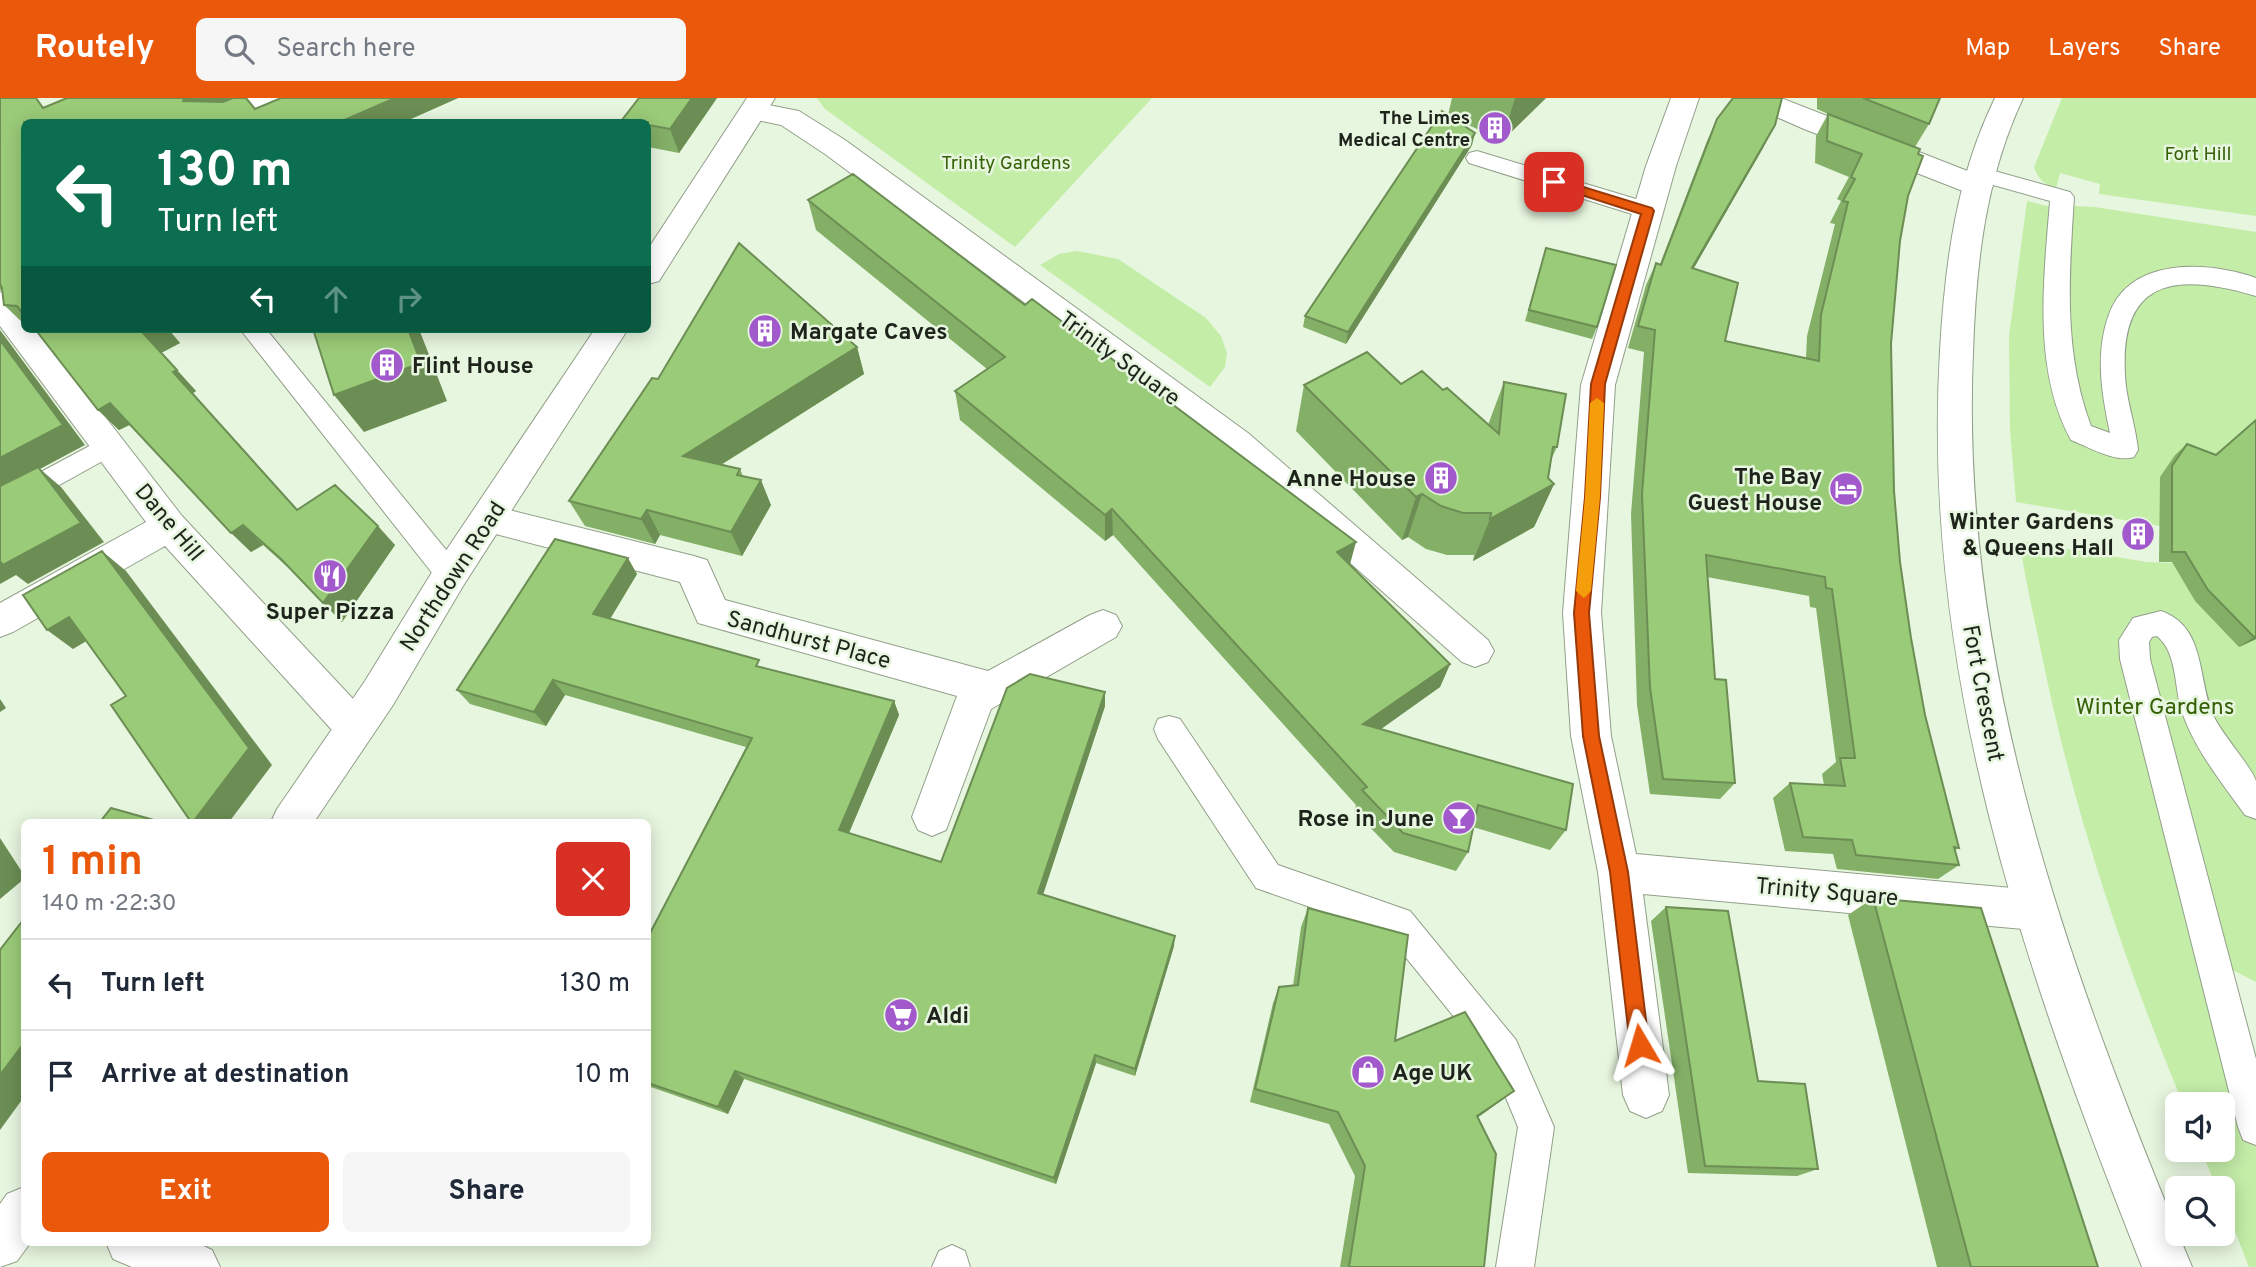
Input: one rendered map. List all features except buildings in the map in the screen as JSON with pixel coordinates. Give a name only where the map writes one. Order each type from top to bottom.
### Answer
[{"type":"street","points":[[222,119],[271,98]]},
{"type":"street","points":[[1646,1095],[1619,872],[1591,736],[1582,613],[1598,384],[1648,211],[1685,98]]},
{"type":"street","points":[[1757,98],[1814,123],[1979,180]]},
{"type":"street","name":"Fort Crescent","points":[[2009,98],[1989,143],[1979,180],[1959,295],[1954,394],[1956,509],[1971,628],[2014,839],[2035,910],[2128,1172],[2167,1267]]},
{"type":"street","points":[[651,268],[757,105]]},
{"type":"street","name":"Trinity Square","points":[[757,105],[789,117],[835,148],[1236,442],[1475,651]]},
{"type":"street","name":"Dane Hill","points":[[1,308],[169,526],[355,728]]},
{"type":"street","name":"Northdown Road","points":[[293,819],[355,728],[450,575],[609,333]]},
{"type":"street","name":"Sandhurst Place","points":[[489,519],[694,571],[710,612],[992,689]]},
{"type":"street","points":[[0,621],[169,526]]},
{"type":"street","points":[[932,817],[975,698],[1103,626]]},
{"type":"street","name":"Trinity Square","points":[[1619,872],[2035,910]]},
{"type":"street","points":[[0,1244],[21,1215]]},
{"type":"street","points":[[140,1246],[195,1267]]},
{"type":"lane","points":[[1477,158],[1648,211]]},
{"type":"lane","points":[[1979,180],[2062,197],[2055,309],[2059,361],[2067,404],[2080,433],[2124,450],[2113,376],[2121,313],[2151,282],[2178,275],[2210,274],[2256,288]]},
{"type":"lane","points":[[255,333],[450,575]]},
{"type":"lane","points":[[0,506],[108,446]]},
{"type":"lane","points":[[2256,805],[2199,717],[2179,641],[2170,628],[2161,623],[2143,628],[2134,640],[2135,659],[2256,1127]]},
{"type":"lane","points":[[1169,729],[1267,877],[1398,922],[1504,1052],[1536,1127],[1515,1267]]},
{"type":"green space","name":"Trinity Gardens","points":[[817,98],[1152,98],[1015,247],[825,109]]},
{"type":"green space","name":"Fort Hill","points":[[2062,98],[2256,98],[2256,216],[2099,194],[2100,184],[2060,173],[2056,189],[2048,185],[2034,167]]},
{"type":"green space","points":[[2027,201],[2071,212],[2074,206],[2095,207],[2256,232],[2256,425],[2241,433],[2204,466],[2160,477],[2160,526],[2016,502],[2010,430],[2009,336]]},
{"type":"green space","points":[[1077,251],[1118,259],[1206,318],[1221,336],[1227,353],[1225,367],[1210,387],[1040,265],[1059,254]]},
{"type":"green space","name":"Winter Gardens","points":[[2020,541],[2147,562],[2173,563],[2195,601],[2256,639],[2256,982],[2227,967],[2256,1069],[2256,1267],[2249,1267],[2235,1231],[2235,1176],[2212,1176],[2206,1162],[2235,1162],[2235,1092],[2178,1092],[2139,992],[2100,879],[2067,763],[2026,581]]},
{"type":"slow traffic","points":[[1584,591],[1597,403]]},
{"type":"place","name":"The Limes Medical Centre","points":[[1495,128]]},
{"type":"place","name":"Margate Caves","points":[[765,331]]},
{"type":"place","name":"Flint House","points":[[387,365]]},
{"type":"place","name":"Anne House","points":[[1441,478]]},
{"type":"place","name":"The Bay Guest House","points":[[1846,489]]},
{"type":"place","name":"Winter Gardens & Queens Hall","points":[[2138,534]]},
{"type":"place","name":"Super Pizza","points":[[330,576]]},
{"type":"place","name":"Rose in June","points":[[1459,818]]},
{"type":"place","name":"Aldi","points":[[901,1015]]},
{"type":"place","name":"Age UK","points":[[1368,1072]]},
{"type":"route","points":[[1554,182],[1648,211],[1598,384],[1582,613],[1591,736],[1619,872],[1640,1045]]}]
